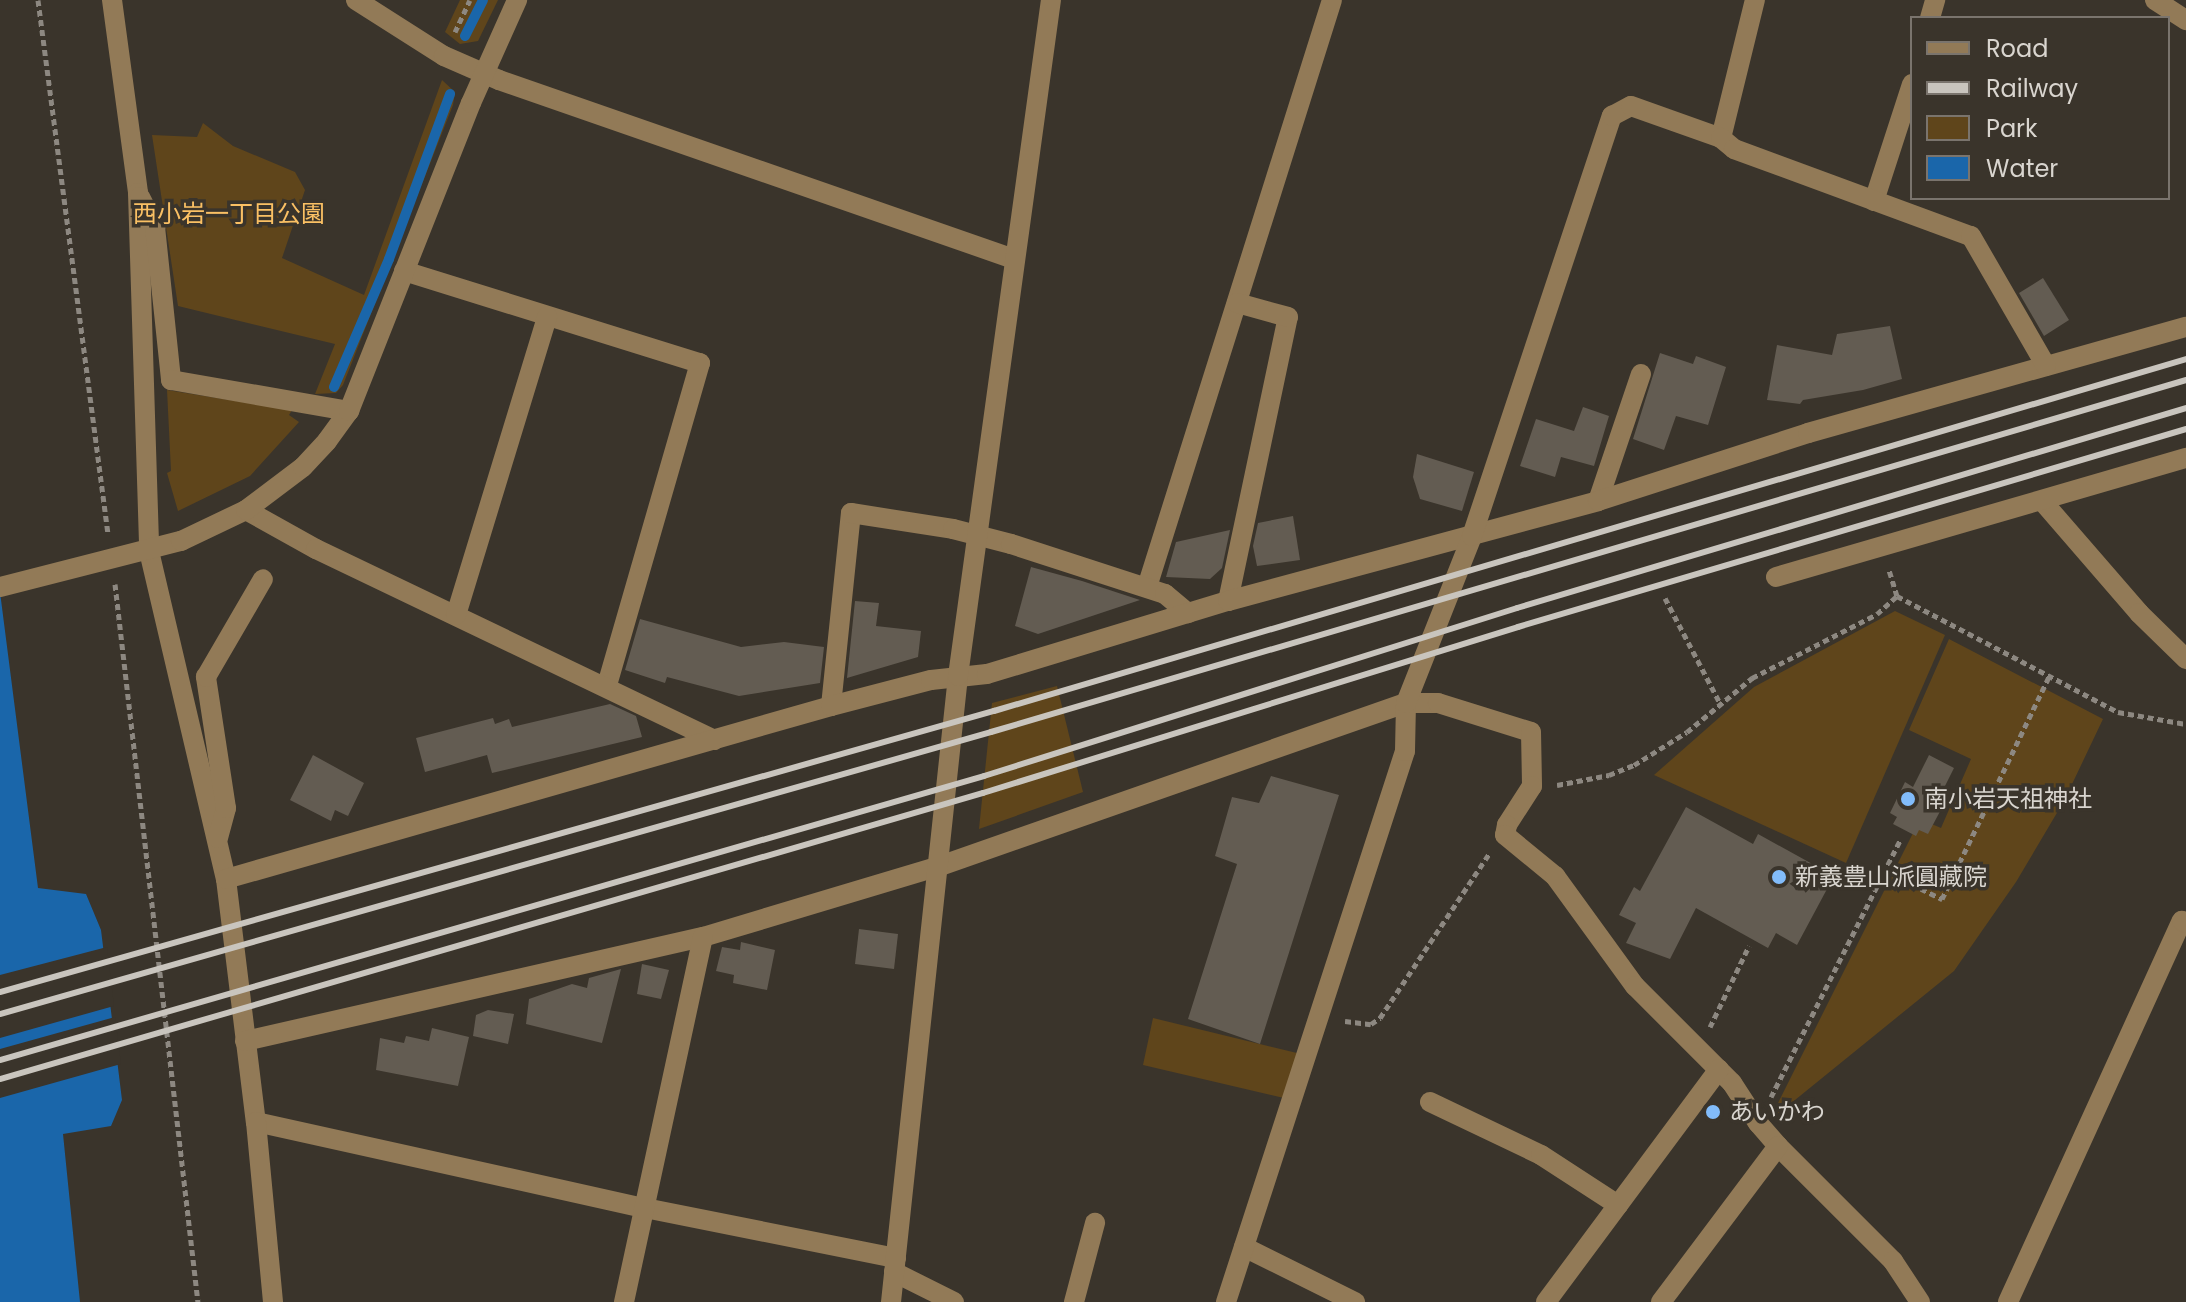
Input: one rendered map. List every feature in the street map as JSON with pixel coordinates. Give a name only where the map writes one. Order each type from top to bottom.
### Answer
[{"type":"street","points":[[112,0],[138,193],[149,551],[226,879],[256,1122],[273,1302]]},
{"type":"street","points":[[356,0],[444,56],[483,74],[1014,259]]},
{"type":"street","points":[[0,587],[181,541],[246,510],[303,467],[349,411],[483,74],[517,0]]},
{"type":"street","points":[[891,1302],[958,676],[1051,0]]},
{"type":"street","points":[[1147,587],[1332,0]]},
{"type":"street","points":[[1721,138],[1755,0]]},
{"type":"street","points":[[2155,0],[2186,20]]},
{"type":"street","points":[[1874,201],[1910,90]]},
{"type":"street","points":[[1226,1302],[1405,751],[1406,703],[1472,536],[1612,116],[1631,106],[1721,138],[1734,149],[1971,236],[2046,366]]},
{"type":"street","points":[[138,193],[155,227],[171,380],[349,411]]},
{"type":"street","points":[[404,271],[700,363],[607,686]]},
{"type":"street","points":[[1228,601],[1288,317],[1237,303]]},
{"type":"street","points":[[456,615],[547,317]]},
{"type":"street","points":[[226,879],[831,706],[931,680],[987,674],[1228,601],[1598,501],[1808,433],[2186,327]]},
{"type":"street","points":[[1598,501],[1641,374]]},
{"type":"street","points":[[1776,577],[2186,458]]},
{"type":"street","points":[[2043,502],[2139,613],[2186,659]]},
{"type":"street","points":[[246,510],[316,549],[715,740]]},
{"type":"street","points":[[831,706],[851,513],[977,534],[1147,587],[1165,594],[1188,613]]},
{"type":"street","points":[[217,843],[226,808],[206,677],[263,579]]},
{"type":"street","points":[[245,1041],[703,937],[940,866],[1406,703],[1438,703],[1531,732],[1532,786],[1507,825],[1505,835],[1555,876],[1635,986],[1719,1069],[1778,1146],[1893,1261],[1920,1302]]},
{"type":"street","points":[[2008,1302],[2185,919]]},
{"type":"street","points":[[624,1302],[703,937]]},
{"type":"street","points":[[1546,1302],[1719,1069]]},
{"type":"street","points":[[1430,1102],[1541,1155],[1618,1205]]},
{"type":"street","points":[[256,1122],[895,1265],[954,1302]]},
{"type":"street","points":[[1661,1302],[1778,1146]]},
{"type":"street","points":[[1074,1302],[1095,1223]]},
{"type":"street","points":[[1244,1247],[1355,1302]]},
{"type":"path","points":[[38,0],[198,1302]]},
{"type":"path","points":[[1883,547],[1897,596],[2118,712],[2186,724]]},
{"type":"path","points":[[1532,786],[1609,775],[1634,765],[1687,732],[1752,678],[1877,614],[1897,596]]},
{"type":"path","points":[[1665,598],[1720,703]]},
{"type":"path","points":[[1885,871],[1942,899],[2049,677]]},
{"type":"path","points":[[1319,1019],[1371,1024],[1380,1018],[1505,835]]},
{"type":"path","points":[[1758,1123],[1900,840]]},
{"type":"path","points":[[1700,1050],[1749,946]]},
{"type":"green space","points":[[460,0],[498,0],[478,41],[460,44],[445,32]]},
{"type":"green space","name":"西小岩一丁目公園","points":[[442,80],[455,92],[453,105],[343,385],[336,393],[315,394],[335,344],[178,306],[152,135],[197,137],[203,123],[233,146],[295,172],[305,190],[282,258],[364,295]]},
{"type":"green space","points":[[167,390],[292,410],[289,415],[299,422],[250,476],[178,511],[167,473],[171,471]]},
{"type":"green space","points":[[1895,611],[1945,635],[1846,863],[1654,775],[1754,687]]},
{"type":"green space","points":[[1949,639],[2103,719],[2064,801],[2016,882],[1954,971],[1779,1113],[1774,1111],[1920,819],[1941,828],[1971,759],[1909,730]]},
{"type":"green space","points":[[1057,686],[1083,792],[979,829],[992,703]]},
{"type":"green space","points":[[1153,1018],[1297,1053],[1284,1098],[1143,1065]]},
{"type":"water","points":[[0,592],[38,888],[86,894],[101,930],[122,1100],[111,1126],[63,1134],[80,1302],[0,1302]]},
{"type":"pier","points":[[107,947],[114,1006],[0,1038],[0,975]]},
{"type":"pier","points":[[115,1017],[121,1064],[0,1098],[0,1049]]},
{"type":"building","points":[[2043,278],[2069,320],[2044,336],[2019,293]]},
{"type":"building","points":[[1890,326],[1902,379],[1863,390],[1803,400],[1800,404],[1767,400],[1777,345],[1832,355],[1837,334]]},
{"type":"building","points":[[1660,353],[1693,364],[1696,356],[1726,367],[1708,425],[1676,416],[1664,450],[1633,439]]},
{"type":"building","points":[[1583,407],[1609,416],[1594,466],[1561,457],[1555,477],[1520,466],[1536,419],[1574,431]]},
{"type":"building","points":[[1417,454],[1474,472],[1462,511],[1420,499],[1413,477]]},
{"type":"building","points":[[1293,516],[1300,560],[1257,566],[1253,546],[1258,523]]},
{"type":"building","points":[[1230,530],[1222,568],[1210,579],[1166,577],[1176,542]]},
{"type":"building","points":[[1031,567],[1140,600],[1038,634],[1015,626]]},
{"type":"building","points":[[855,601],[879,603],[876,626],[921,631],[918,657],[847,678]]},
{"type":"building","points":[[640,619],[741,647],[784,642],[824,647],[820,683],[739,696],[667,677],[665,683],[625,670]]},
{"type":"building","points":[[610,704],[636,716],[642,737],[492,773],[487,755],[425,772],[416,738],[493,718],[495,724],[509,719],[512,727]]},
{"type":"building","points":[[313,755],[364,783],[348,816],[335,810],[331,821],[290,800]]},
{"type":"building","points":[[1929,755],[1954,768],[1939,798],[1945,802],[1928,834],[1919,830],[1916,836],[1893,824],[1897,817],[1890,813],[1905,782],[1913,787]]},
{"type":"building","points":[[1271,776],[1339,795],[1260,1044],[1188,1019],[1237,864],[1215,856],[1232,797],[1259,803]]},
{"type":"building","points":[[1686,807],[1753,844],[1758,834],[1834,876],[1797,945],[1776,933],[1768,948],[1696,908],[1670,959],[1626,943],[1636,923],[1619,915],[1634,887],[1640,891]]},
{"type":"building","points":[[859,929],[898,934],[894,969],[855,964]]},
{"type":"building","points":[[741,942],[775,950],[767,990],[733,983],[734,975],[716,971],[722,947],[740,950]]},
{"type":"building","points":[[642,964],[669,970],[661,999],[637,994]]},
{"type":"building","points":[[621,969],[602,1043],[526,1024],[529,999],[572,984],[587,988],[589,978]]},
{"type":"building","points":[[488,1010],[514,1014],[508,1044],[473,1036],[476,1015]]},
{"type":"building","points":[[432,1028],[469,1037],[458,1086],[376,1070],[380,1038],[404,1043],[406,1036],[429,1041]]},
{"type":"waterway","points":[[465,36],[483,0]]},
{"type":"waterway","points":[[334,387],[389,259],[450,94]]},
{"type":"railway","points":[[0,992],[994,711],[2186,359]]},
{"type":"railway","points":[[0,1014],[991,732],[2186,380]]},
{"type":"railway","points":[[0,1060],[984,776],[1517,608],[2186,408]]},
{"type":"railway","points":[[0,1079],[983,793],[1518,627],[2186,429]]},
{"type":"place","name":"南小岩天祖神社","points":[[1908,799]]},
{"type":"place","name":"新義豊山派圓藏院","points":[[1779,877]]},
{"type":"place","name":"あいかわ","points":[[1713,1112]]}]
